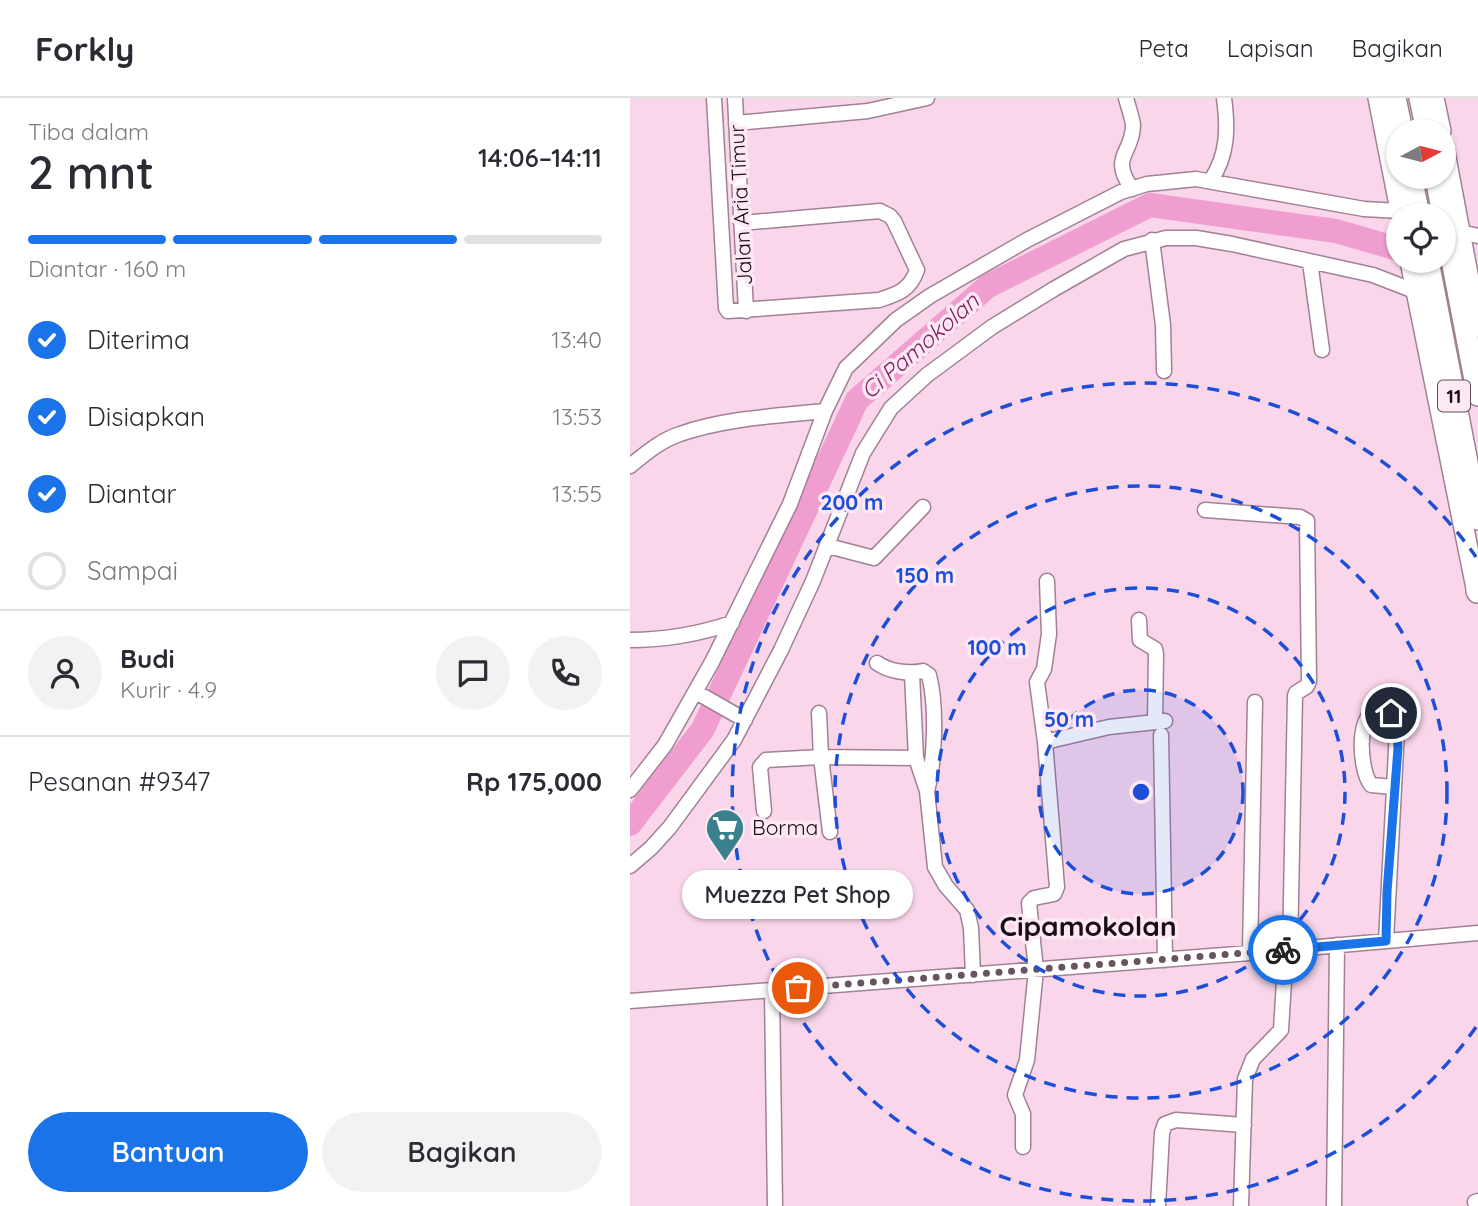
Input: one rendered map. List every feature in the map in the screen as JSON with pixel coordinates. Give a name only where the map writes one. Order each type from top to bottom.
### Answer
[{"type":"highway","points":[[1395,98],[1399,119]]},
{"type":"highway","points":[[1420,98],[1424,119]]},
{"type":"highway","name":"11","points":[[1456,231],[1466,285],[1478,395]]},
{"type":"highway","name":"11","points":[[1422,273],[1478,519]]},
{"type":"highway","points":[[1466,285],[1478,335]]},
{"type":"main road","points":[[1378,98],[1404,203]]},
{"type":"main road","points":[[1434,98],[1438,119]]},
{"type":"main road","points":[[1419,273],[1417,292],[1478,588]]},
{"type":"main road","points":[[1466,285],[1478,327]]},
{"type":"street","name":"Jalan Aria Timur","points":[[714,98],[726,308],[730,312],[746,311],[735,98]]},
{"type":"street","points":[[736,123],[869,111],[927,98]]},
{"type":"street","points":[[1126,98],[1133,127],[1121,164],[1124,177],[1132,189]]},
{"type":"street","points":[[1211,180],[1224,157],[1227,120],[1224,98]]},
{"type":"street","points":[[718,169],[738,169]]},
{"type":"street","points":[[630,790],[701,695],[732,623],[790,504],[825,411],[846,368],[896,320],[930,296],[1027,240],[1132,189],[1171,180],[1211,180],[1386,212]]},
{"type":"street","points":[[741,223],[880,211],[894,221],[917,270],[912,283],[895,295],[879,300],[746,311]]},
{"type":"street","points":[[630,866],[651,848],[696,794],[781,650],[828,546],[863,453],[891,408],[909,390],[992,327],[1124,249],[1152,240],[1183,237],[1212,240],[1373,275],[1417,292]]},
{"type":"street","points":[[1152,240],[1163,325],[1164,371]]},
{"type":"street","points":[[1310,262],[1322,350]]},
{"type":"street","points":[[630,466],[664,441],[679,434],[748,420],[825,411]]},
{"type":"street","points":[[828,546],[874,558],[923,507]]},
{"type":"street","points":[[1205,510],[1300,517],[1307,521],[1309,681],[1295,696],[1283,1021],[1281,1030],[1253,1059],[1245,1079],[1241,1206]]},
{"type":"street","points":[[1023,1147],[1023,1114],[1016,1095],[1027,1060],[1036,970],[1029,903],[1034,898],[1054,894],[1057,887],[1037,682],[1044,669],[1049,634],[1046,581]]},
{"type":"street","points":[[1139,620],[1140,640],[1155,649],[1156,654],[1165,960]]},
{"type":"street","points":[[630,640],[664,639],[732,623]]},
{"type":"street","points":[[877,663],[912,674],[926,672],[930,680],[933,769],[927,791]]},
{"type":"street","points":[[912,674],[916,758],[927,791],[936,867],[946,886],[963,903],[970,919],[973,975]]},
{"type":"street","points":[[701,695],[740,716]]},
{"type":"street","points":[[1250,954],[1255,702]]},
{"type":"street","points":[[1386,941],[1398,748],[1395,721],[1391,713],[1375,709],[1364,721],[1366,777],[1371,785],[1394,787]]},
{"type":"street","points":[[820,713],[821,757],[830,832]]},
{"type":"street","points":[[1045,743],[1109,727],[1160,726]]},
{"type":"street","points":[[764,811],[761,767],[766,760],[821,757],[916,758]]},
{"type":"street","points":[[630,1001],[1250,954],[1478,933]]},
{"type":"street","points":[[1334,1206],[1337,945]]},
{"type":"street","points":[[772,990],[775,1206]]},
{"type":"street","points":[[1158,1206],[1162,1133],[1165,1124],[1177,1120],[1244,1125]]},
{"type":"waterway","name":"Ci Pamokolan","points":[[630,824],[703,729],[857,400],[988,286],[1150,205],[1336,231],[1386,246]]},
{"type":"way so far","points":[[798,988],[1283,950]]},
{"type":"place","name":"Borma","points":[[725,862]]},
{"type":"place","name":"Muezza Pet Shop","points":[[798,988]]},
{"type":"district","name":"Cipamokolan","points":[[1088,926]]},
{"type":"route","points":[[1283,950],[1386,941],[1398,748],[1397,731],[1391,713]]}]
